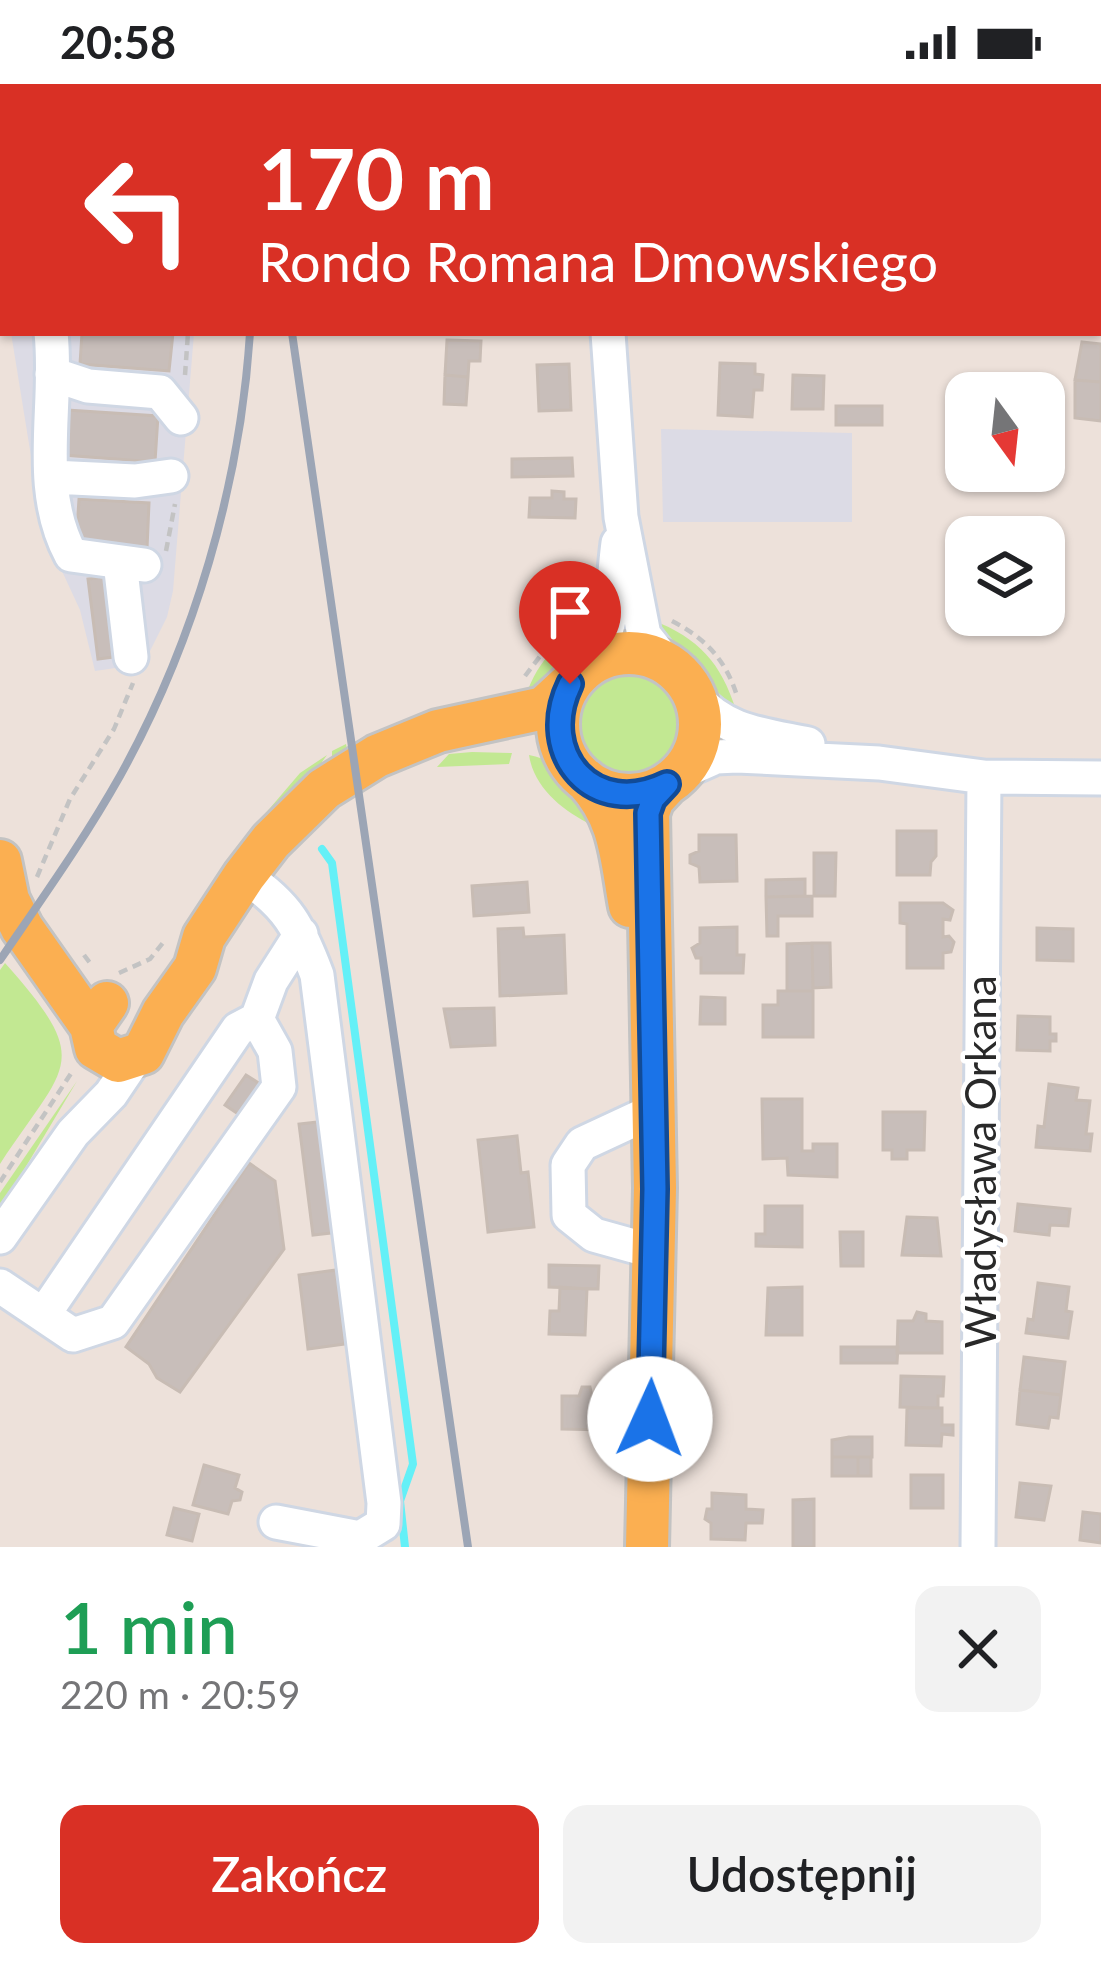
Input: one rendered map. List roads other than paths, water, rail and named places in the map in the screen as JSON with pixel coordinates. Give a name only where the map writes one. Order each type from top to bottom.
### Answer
[{"type":"main road","points":[[0,861],[8,900],[68,998],[120,1025],[195,968],[204,937],[244,877],[298,812],[324,789],[377,756],[438,731],[544,708],[603,658],[646,655],[683,678],[700,718],[698,739],[673,779],[653,799],[648,813],[655,1252],[647,1547]]},
{"type":"main road","points":[[578,676],[561,703],[559,738],[581,776],[600,789],[634,795],[673,779]]},
{"type":"main road","points":[[377,756],[464,743],[512,743],[552,750],[581,776],[607,804],[614,820],[651,1013]]},
{"type":"street","points":[[51,336],[49,430],[61,535],[71,555],[132,564],[131,657]]},
{"type":"street","points":[[608,336],[621,518],[644,634],[667,664]]},
{"type":"street","points":[[52,374],[88,386],[160,392],[181,418]]},
{"type":"street","points":[[52,477],[135,481],[171,476]]},
{"type":"street","points":[[578,676],[606,638],[621,518]]},
{"type":"street","points":[[694,696],[709,716],[742,729],[879,763]]},
{"type":"street","points":[[673,779],[716,758],[737,755],[879,763],[984,777],[1101,778]]},
{"type":"street","name":"Władysława Orkana","points":[[978,1547],[984,777]]},
{"type":"street","points":[[244,877],[275,897],[301,934],[317,975],[384,1503],[382,1524],[360,1538],[276,1522]]},
{"type":"street","points":[[44,1314],[238,1029],[256,1019],[271,981],[301,934]]},
{"type":"street","points":[[0,1286],[73,1335],[113,1322],[279,1087],[275,1051],[256,1019]]},
{"type":"street","points":[[0,1237],[74,1133],[88,1079],[120,1025]]},
{"type":"street","points":[[653,1111],[582,1144],[568,1166],[568,1215],[594,1235],[655,1252]]},
{"type":"waterway","points":[[322,849],[332,863],[413,1464],[400,1501],[405,1547]]},
{"type":"railway","points":[[0,960],[106,800],[170,672],[224,505],[250,336]]},
{"type":"railway","points":[[292,336],[468,1547]]}]
